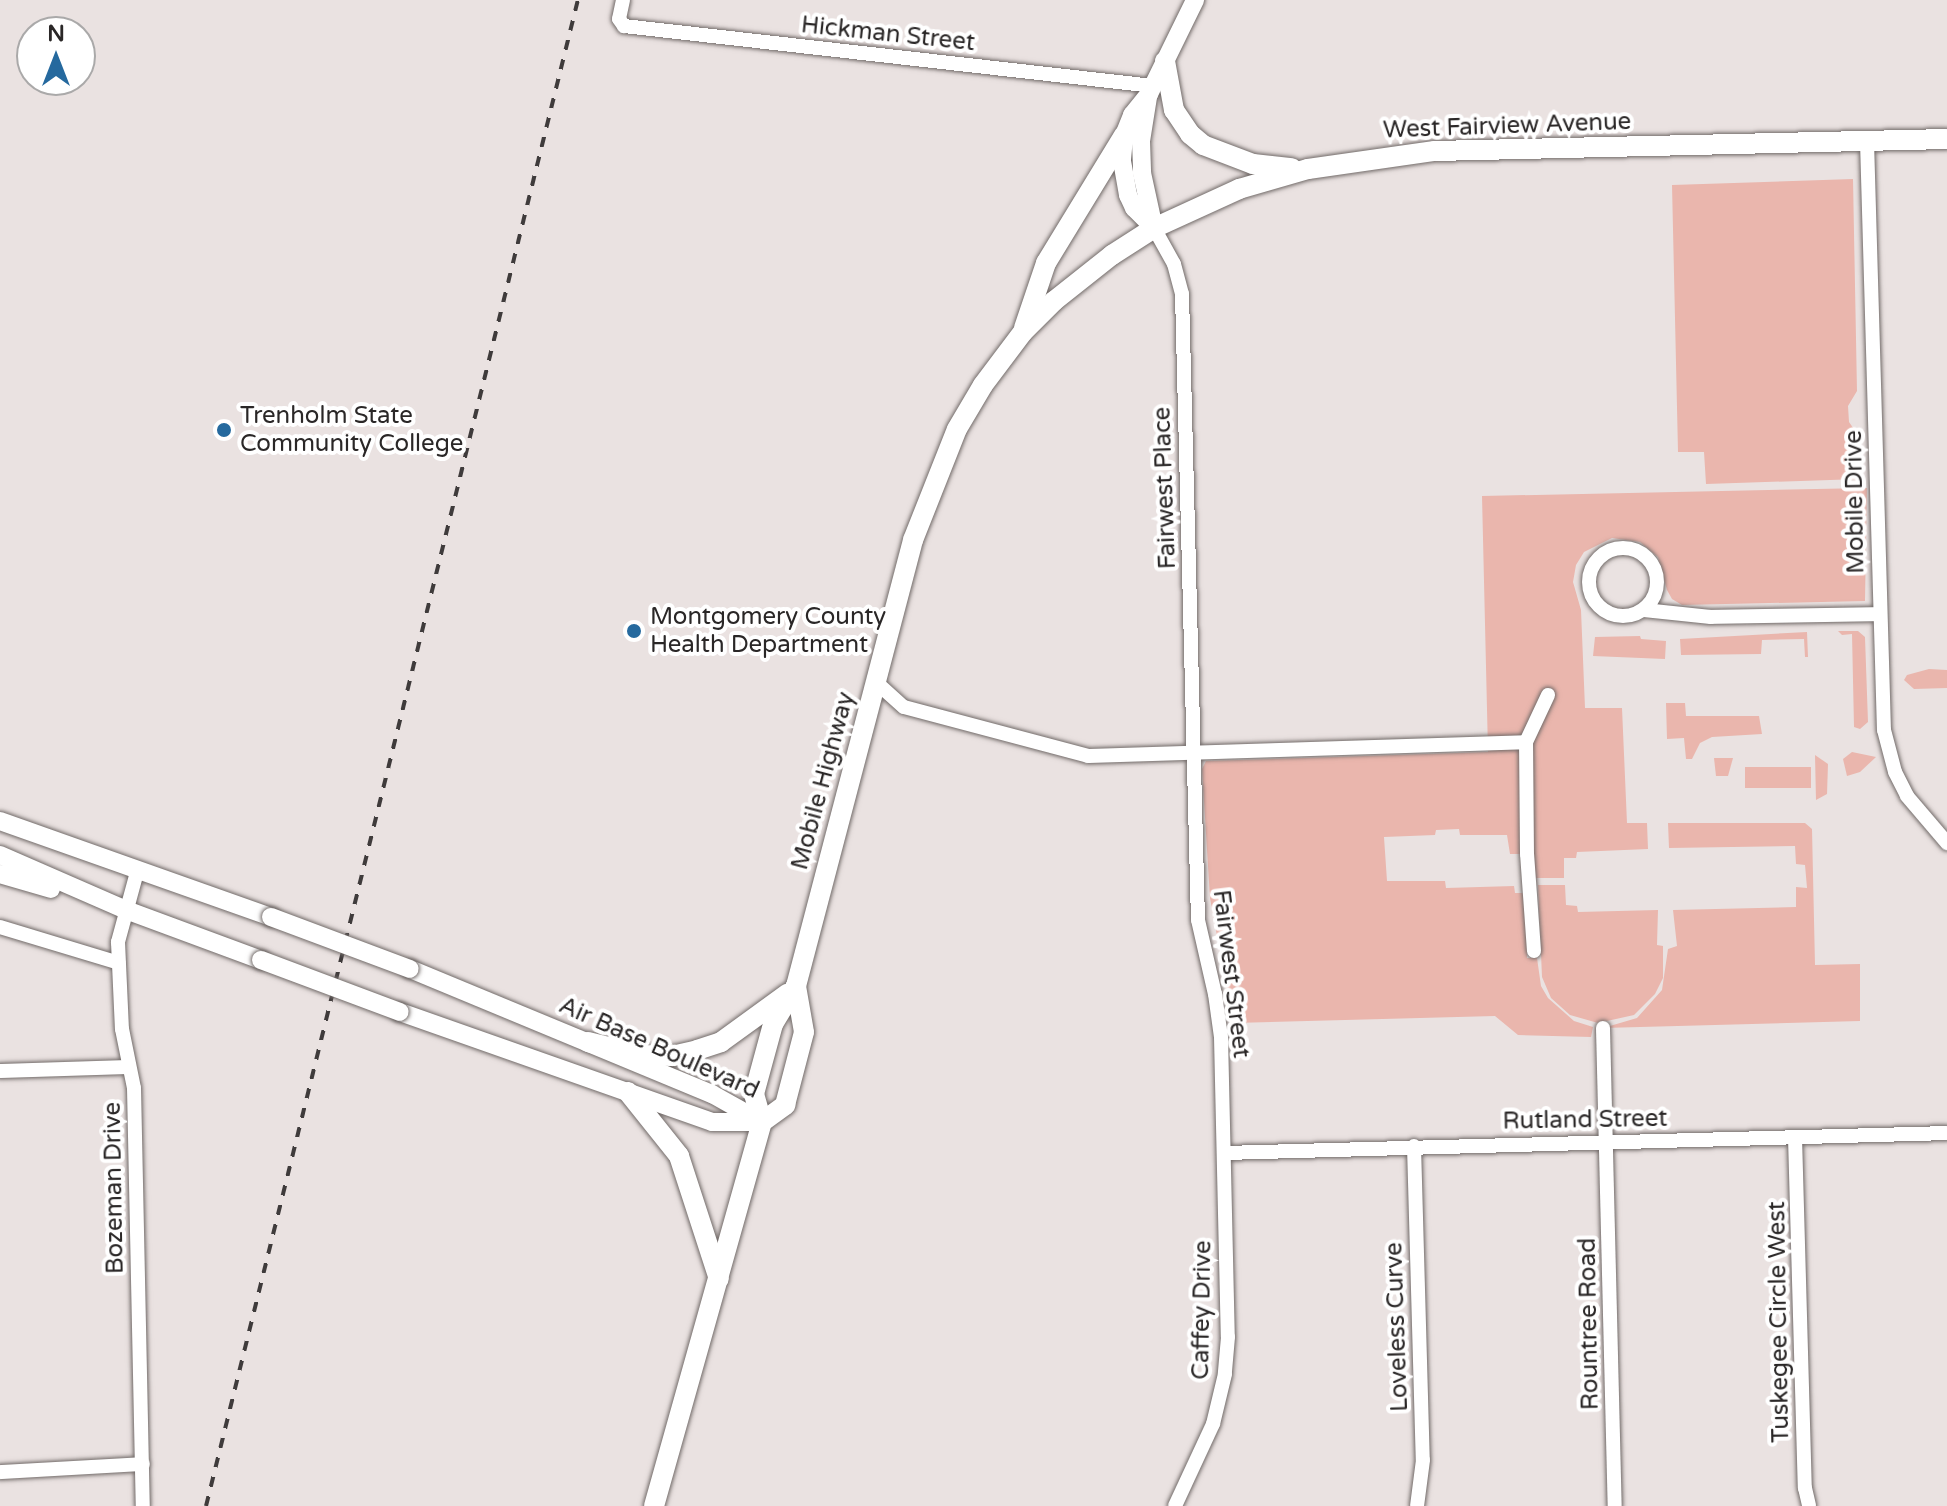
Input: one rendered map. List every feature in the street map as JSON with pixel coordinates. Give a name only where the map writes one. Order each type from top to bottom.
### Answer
[{"type":"main road","points":[[1165,61],[1174,110],[1190,134],[1203,145],[1253,164],[1308,169]]},
{"type":"main road","points":[[1023,332],[1046,263],[1124,135]]},
{"type":"main road","name":"West Fairview Avenue","points":[[1023,332],[1099,264],[1154,228],[1239,189],[1308,169],[1435,151],[1947,139]]},
{"type":"main road","name":"Mobile Highway","points":[[654,1506],[762,1122],[754,1094],[773,1024],[796,986],[913,540],[941,463],[983,385],[1023,332]]},
{"type":"main road","points":[[588,1042],[641,1055],[672,1056],[697,1050],[721,1042],[796,986]]},
{"type":"main road","name":"Mobile Highway","points":[[762,1122],[785,1105],[804,1032],[796,986]]},
{"type":"main road","points":[[628,1092],[679,1156],[719,1280]]},
{"type":"street","name":"Hickman Street","points":[[623,0],[620,23],[1151,90]]},
{"type":"street","points":[[1154,228],[1134,208],[1128,195],[1122,160],[1124,135],[1132,115],[1151,90],[1195,0]]},
{"type":"street","points":[[1151,90],[1141,141],[1142,173],[1154,228]]},
{"type":"street","name":"Mobile Drive","points":[[1867,141],[1881,708],[1889,752],[1907,796],[1947,843]]},
{"type":"street","name":"Fairwest Place","points":[[1154,228],[1174,264],[1182,294],[1194,753]]},
{"type":"street","points":[[1644,610],[1653,599],[1658,585],[1656,571],[1649,558],[1637,550],[1623,547],[1608,550],[1597,559],[1590,571],[1588,586],[1593,599],[1603,610],[1616,616],[1631,616],[1644,610],[1711,617],[1879,614]]},
{"type":"street","points":[[877,683],[904,707],[1080,755],[1526,742]]},
{"type":"street","points":[[1534,951],[1527,854],[1526,742],[1548,695]]},
{"type":"street","name":"Fairwest Street","points":[[1194,753],[1198,920],[1215,994],[1221,1037],[1224,1153]]},
{"type":"street","name":"Air Base Boulevard","points":[[0,821],[410,969],[712,1094],[762,1122]]},
{"type":"street","name":"Air Base Boulevard","points":[[0,855],[126,910],[400,1012],[712,1122],[762,1122]]},
{"type":"street","name":"Bozeman Drive","points":[[137,872],[118,942],[122,1029],[134,1088],[143,1506]]},
{"type":"street","points":[[0,874],[126,910]]},
{"type":"street","points":[[0,927],[119,963]]},
{"type":"street","name":"Rountree Road","points":[[1603,1028],[1615,1506]]},
{"type":"street","points":[[0,1071],[129,1067]]},
{"type":"street","name":"Rutland Street","points":[[1224,1153],[1947,1133]]},
{"type":"street","name":"Tuskegee Circle West","points":[[1795,1137],[1805,1488],[1809,1506]]},
{"type":"street","name":"Loveless Curve","points":[[1414,1146],[1423,1460],[1417,1506]]},
{"type":"street","name":"Caffey Drive","points":[[1175,1506],[1213,1424],[1225,1374],[1228,1337],[1224,1153]]},
{"type":"street","points":[[0,1472],[143,1464]]},
{"type":"shaded area","points":[[1853,179],[1857,391],[1848,406],[1849,422],[1858,435],[1860,479],[1706,484],[1704,452],[1678,452],[1672,185]]},
{"type":"shaded area","points":[[1867,488],[1865,601],[1682,605],[1672,599],[1667,590],[1658,557],[1640,542],[1612,538],[1584,552],[1576,565],[1573,582],[1581,610],[1585,708],[1622,708],[1627,823],[1647,823],[1648,849],[1577,852],[1576,858],[1564,858],[1564,878],[1526,878],[1527,854],[1510,854],[1507,835],[1460,835],[1459,829],[1436,830],[1435,835],[1384,837],[1387,881],[1445,881],[1446,888],[1514,886],[1515,893],[1526,893],[1527,958],[1537,958],[1541,986],[1548,998],[1574,1021],[1593,1027],[1591,1037],[1518,1035],[1495,1016],[1233,1023],[1210,898],[1202,769],[1206,761],[1488,752],[1482,496]]},
{"type":"shaded area","points":[[1838,631],[1858,631],[1865,637],[1868,722],[1860,729],[1854,727],[1852,634],[1842,635]]},
{"type":"shaded area","points":[[1807,632],[1808,657],[1805,657],[1804,639],[1762,640],[1761,654],[1681,655],[1680,639]]},
{"type":"shaded area","points":[[1640,636],[1641,639],[1666,641],[1665,659],[1593,656],[1595,637]]},
{"type":"shaded area","points":[[1929,669],[1947,670],[1947,688],[1914,689],[1904,680],[1907,675]]},
{"type":"shaded area","points":[[1666,703],[1685,703],[1686,716],[1759,716],[1762,734],[1712,737],[1700,743],[1692,759],[1686,759],[1684,738],[1667,739]]},
{"type":"shaded area","points":[[1852,752],[1876,757],[1860,772],[1847,776],[1843,759]]},
{"type":"shaded area","points":[[1815,755],[1828,764],[1827,794],[1816,800]]},
{"type":"shaded area","points":[[1714,758],[1733,758],[1728,776],[1716,776]]},
{"type":"shaded area","points":[[1745,767],[1811,767],[1811,788],[1745,788]]},
{"type":"shaded area","points":[[1668,823],[1805,823],[1812,829],[1815,965],[1860,964],[1860,1021],[1603,1028],[1637,1018],[1662,990],[1668,949],[1677,946],[1673,910],[1796,907],[1796,887],[1807,888],[1805,865],[1796,864],[1795,846],[1669,848]]},
{"type":"shaded area","points":[[1538,885],[1565,885],[1566,905],[1577,906],[1578,912],[1658,910],[1657,945],[1663,946],[1663,978],[1655,994],[1634,1015],[1598,1023],[1570,1015],[1551,998],[1542,977]]},
{"type":"railway","points":[[206,1506],[578,0]]},
{"type":"place","name":"Trenholm State Community College","points":[[224,430]]},
{"type":"place","name":"Montgomery County Health Department","points":[[634,631]]}]
